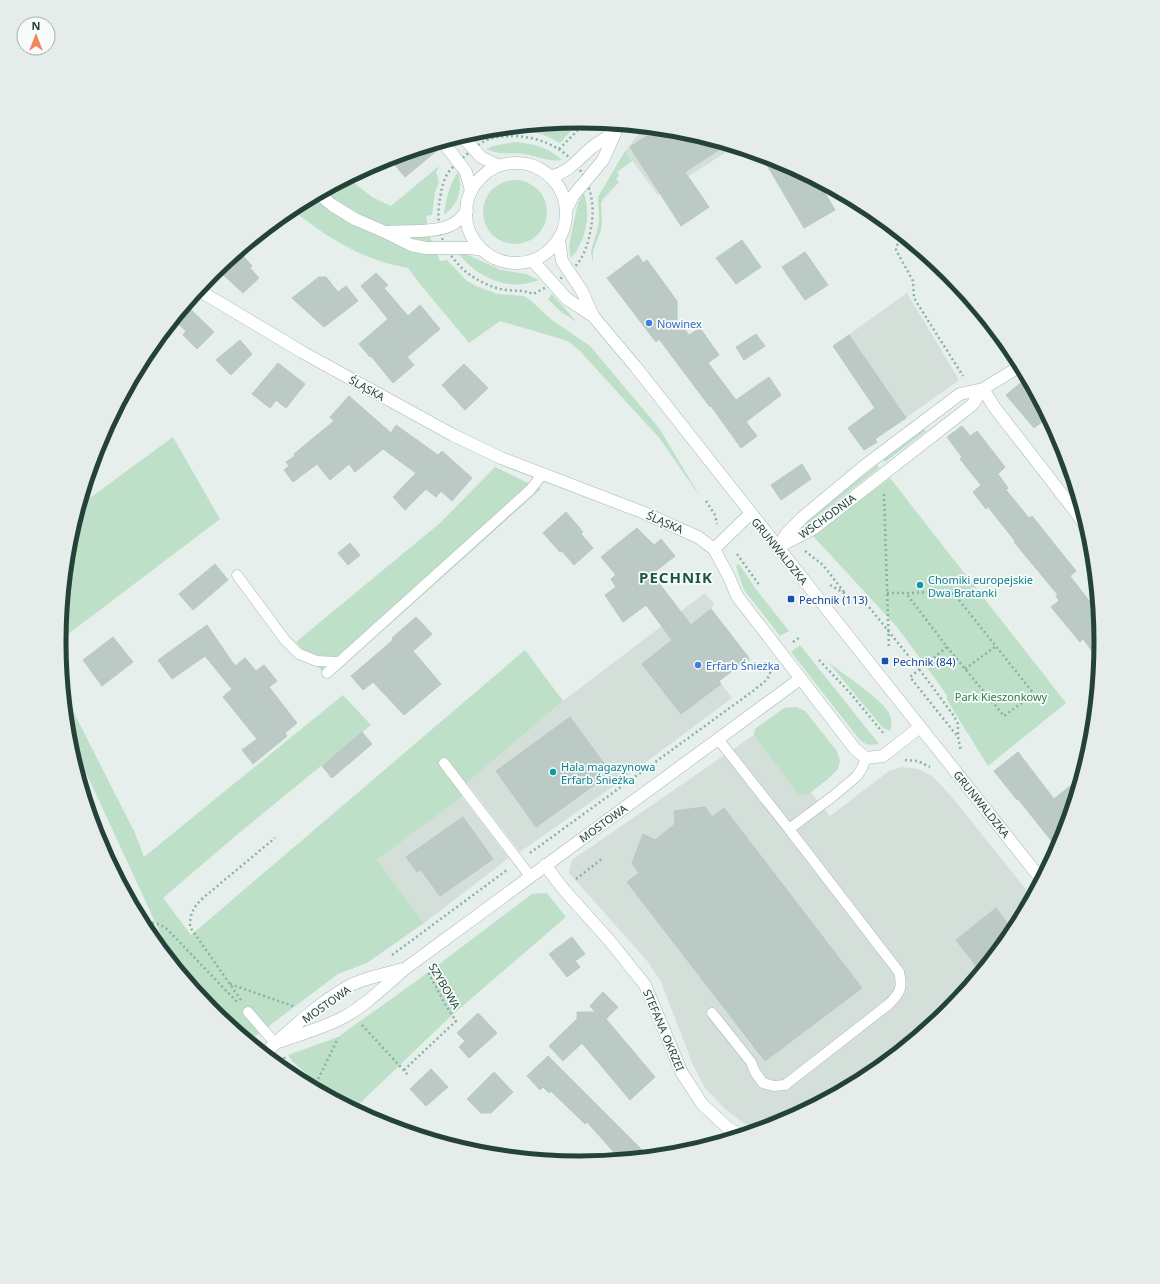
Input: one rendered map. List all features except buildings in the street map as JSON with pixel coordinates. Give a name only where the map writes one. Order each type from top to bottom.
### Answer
[{"type":"street","points":[[551,177],[565,171],[575,164],[590,149],[616,129]]},
{"type":"street","points":[[566,210],[573,196],[603,160],[617,129]]},
{"type":"street","points":[[466,141],[481,157],[499,166]]},
{"type":"street","points":[[446,146],[466,172],[471,191]]},
{"type":"street","points":[[521,163],[537,168],[551,177],[559,186],[564,198],[566,220],[559,240],[551,250],[541,257],[523,263],[506,262],[483,250],[470,232],[467,222],[467,211],[471,191],[483,176],[499,166],[521,163]]},
{"type":"street","points":[[323,197],[332,205],[355,219],[411,245],[426,248],[465,248],[483,250]]},
{"type":"street","points":[[385,232],[439,229],[452,225],[467,211]]},
{"type":"street","name":"GRUNWALDZKA","points":[[559,240],[562,261],[582,291],[593,316],[640,372],[750,514],[778,547],[1038,875]]},
{"type":"street","name":"GRUNWALDZKA","points":[[532,260],[567,300],[593,316]]},
{"type":"street","name":"ŚLĄSKA","points":[[203,293],[308,355],[453,435],[501,458],[542,475],[642,512],[698,537],[714,549]]},
{"type":"street","name":"WSCHODNIA","points":[[778,547],[787,533],[803,517],[928,417],[960,394],[983,389],[1015,368]]},
{"type":"street","points":[[983,389],[995,408],[1076,509]]},
{"type":"street","name":"WSCHODNIA","points":[[778,547],[813,529],[972,405],[983,389]]},
{"type":"street","points":[[750,514],[714,549],[729,576],[737,596],[855,749],[866,758],[883,756],[920,727]]},
{"type":"street","name":"MOSTOWA","points":[[275,1044],[316,1030],[344,1018],[377,994],[419,958],[800,678]]},
{"type":"street","name":"STEFANA OKRZEI","points":[[545,865],[564,890],[609,940],[645,985],[682,1073],[702,1104],[728,1128],[735,1132]]},
{"type":"street","name":"MOSTOWA","points":[[268,1051],[291,1028],[324,1002],[351,986],[406,968]]},
{"type":"lane","points":[[928,417],[938,431]]},
{"type":"lane","points":[[327,673],[530,490],[542,475]]},
{"type":"lane","points":[[237,575],[285,640],[299,654],[317,661],[338,662]]},
{"type":"lane","points":[[712,1013],[751,1062],[763,1083],[774,1086],[785,1084],[889,1004],[899,994],[902,982],[899,972],[718,739]]},
{"type":"lane","points":[[789,829],[857,776],[866,758]]},
{"type":"lane","points":[[444,763],[530,876]]},
{"type":"lane","points":[[248,1012],[275,1044]]},
{"type":"path","points":[[524,136],[536,139],[560,149],[575,164],[586,180],[592,196],[593,210],[590,236],[580,261],[552,284],[533,294],[520,290],[496,288],[466,271],[455,261],[446,249],[439,229],[438,209],[443,182],[448,172],[479,144],[495,138],[524,136]]},
{"type":"path","points":[[899,239],[896,250],[913,281],[914,298],[965,380]]},
{"type":"path","points":[[883,487],[889,649]]},
{"type":"path","points":[[706,501],[715,515],[717,526]]},
{"type":"path","points":[[726,539],[760,586]]},
{"type":"path","points":[[792,540],[823,565],[845,593],[869,607],[919,669],[954,716],[958,724],[958,737],[910,677],[919,669],[947,647]]},
{"type":"path","points":[[887,593],[943,591],[953,594],[1034,694],[1004,716],[947,647],[906,593]]},
{"type":"path","points":[[965,669],[996,646]]},
{"type":"path","points":[[819,660],[851,694],[905,761],[918,761],[930,766],[934,772]]},
{"type":"path","points":[[389,957],[518,861],[753,691],[770,675],[771,669],[769,665]]},
{"type":"path","points":[[248,1012],[190,927],[190,917],[194,906],[198,902],[275,838]]},
{"type":"path","points":[[574,880],[603,858]]},
{"type":"path","points":[[150,923],[159,924],[168,930],[248,1012]]},
{"type":"path","name":"SZYBOWA","points":[[404,1070],[456,1021],[419,958]]},
{"type":"path","points":[[230,984],[296,1007]]},
{"type":"path","points":[[316,1083],[350,1013],[409,1076]]},
{"type":"path","points":[[275,1044],[280,1049],[288,1063],[295,1070]]},
{"type":"shaded area","points":[[641,131],[680,138],[713,146],[722,148],[725,153],[658,195],[625,151]]},
{"type":"shaded area","points":[[907,293],[959,380],[889,430],[833,346]]},
{"type":"shaded area","points":[[705,593],[714,604],[711,609],[751,660],[749,662],[747,659],[719,681],[732,698],[618,783],[520,852],[467,783],[563,701]]},
{"type":"shaded area","points":[[761,730],[830,816],[889,771],[902,767],[918,769],[932,776],[951,796],[1028,893],[1007,928],[988,955],[966,981],[919,1028],[893,1050],[837,1087],[777,1117],[750,1127],[725,1109],[705,1088],[693,1065],[661,982],[648,962],[569,873],[572,860]]},
{"type":"shaded area","points":[[462,797],[509,858],[424,923],[377,860]]},
{"type":"green space","points":[[575,128],[560,143],[544,135],[525,131]]},
{"type":"green space","points":[[514,142],[540,146],[562,160],[547,160],[519,153],[501,153],[486,149],[493,146]]},
{"type":"green space","points":[[625,151],[632,161],[617,172],[619,175],[616,179],[619,182],[603,199],[601,204],[601,230],[593,251],[593,264],[591,251],[598,228],[598,197]]},
{"type":"green space","points":[[439,166],[436,172],[439,182],[435,192],[432,215],[426,216],[430,237],[440,261],[447,260],[466,280],[476,286],[497,294],[523,296],[529,299],[552,320],[590,346],[659,428],[701,498],[660,439],[580,351],[568,341],[500,321],[469,343],[408,268],[375,259],[345,246],[331,238],[297,213],[352,181],[372,197],[391,206]]},
{"type":"green space","points":[[458,172],[460,190],[453,206],[444,215],[448,192]]},
{"type":"green space","points":[[515,180],[533,186],[541,194],[547,212],[541,230],[533,238],[515,244],[497,238],[489,230],[483,212],[489,194],[497,186]]},
{"type":"green space","points":[[584,193],[587,210],[586,227],[584,236],[571,258],[569,250],[570,238],[578,205]]},
{"type":"green space","points":[[459,254],[468,255],[501,270],[526,274],[539,280],[517,284],[495,280],[475,270]]},
{"type":"green space","points":[[552,294],[577,322],[561,312],[548,299]]},
{"type":"green space","points":[[924,429],[926,431],[885,462],[883,460]]},
{"type":"green space","points":[[173,437],[220,519],[66,636],[70,575],[76,542],[86,501]]},
{"type":"green space","points":[[877,465],[879,468],[806,525],[803,523]]},
{"type":"green space","points":[[495,467],[541,489],[329,679],[296,642],[440,523]]},
{"type":"green space","name":"Park Kieszonkowy","points":[[890,478],[1066,703],[988,766],[947,700],[947,696],[897,627],[813,536]]},
{"type":"green space","points":[[739,564],[755,588],[789,631],[780,636],[744,590],[736,566]]},
{"type":"green space","points":[[800,645],[879,744],[873,745],[864,743],[859,739],[791,652]]},
{"type":"green space","points":[[525,650],[563,701],[467,783],[462,797],[377,860],[424,923],[367,963],[338,974],[253,1038],[217,1005],[194,981],[168,949],[81,761],[70,709],[69,693],[73,711],[135,833],[144,857],[343,695],[371,725],[239,833],[163,898],[191,935]]},
{"type":"green space","points":[[828,662],[885,707],[891,718],[890,731],[883,728]]},
{"type":"green space","points":[[796,707],[805,711],[837,751],[840,761],[838,769],[828,779],[807,795],[798,794],[754,735],[755,729],[784,708]]},
{"type":"green space","points":[[547,893],[566,917],[451,1016],[359,1104],[362,1107],[313,1081],[293,1062],[288,1055],[338,1037],[422,977],[532,894]]},
{"type":"place","name":"Nowinex","points":[[649,323]]},
{"type":"place","name":"Chomiki europejskie Dwa Bratanki","points":[[920,585]]},
{"type":"place","name":"Pechnik (113)","points":[[791,599]]},
{"type":"place","name":"Pechnik (84)","points":[[885,661]]},
{"type":"place","name":"Erfarb Śnieżka","points":[[698,665]]},
{"type":"place","name":"Hala magazynowa Erfarb Śnieżka","points":[[553,772]]},
{"type":"district","name":"PECHNIK","points":[[676,577]]}]
